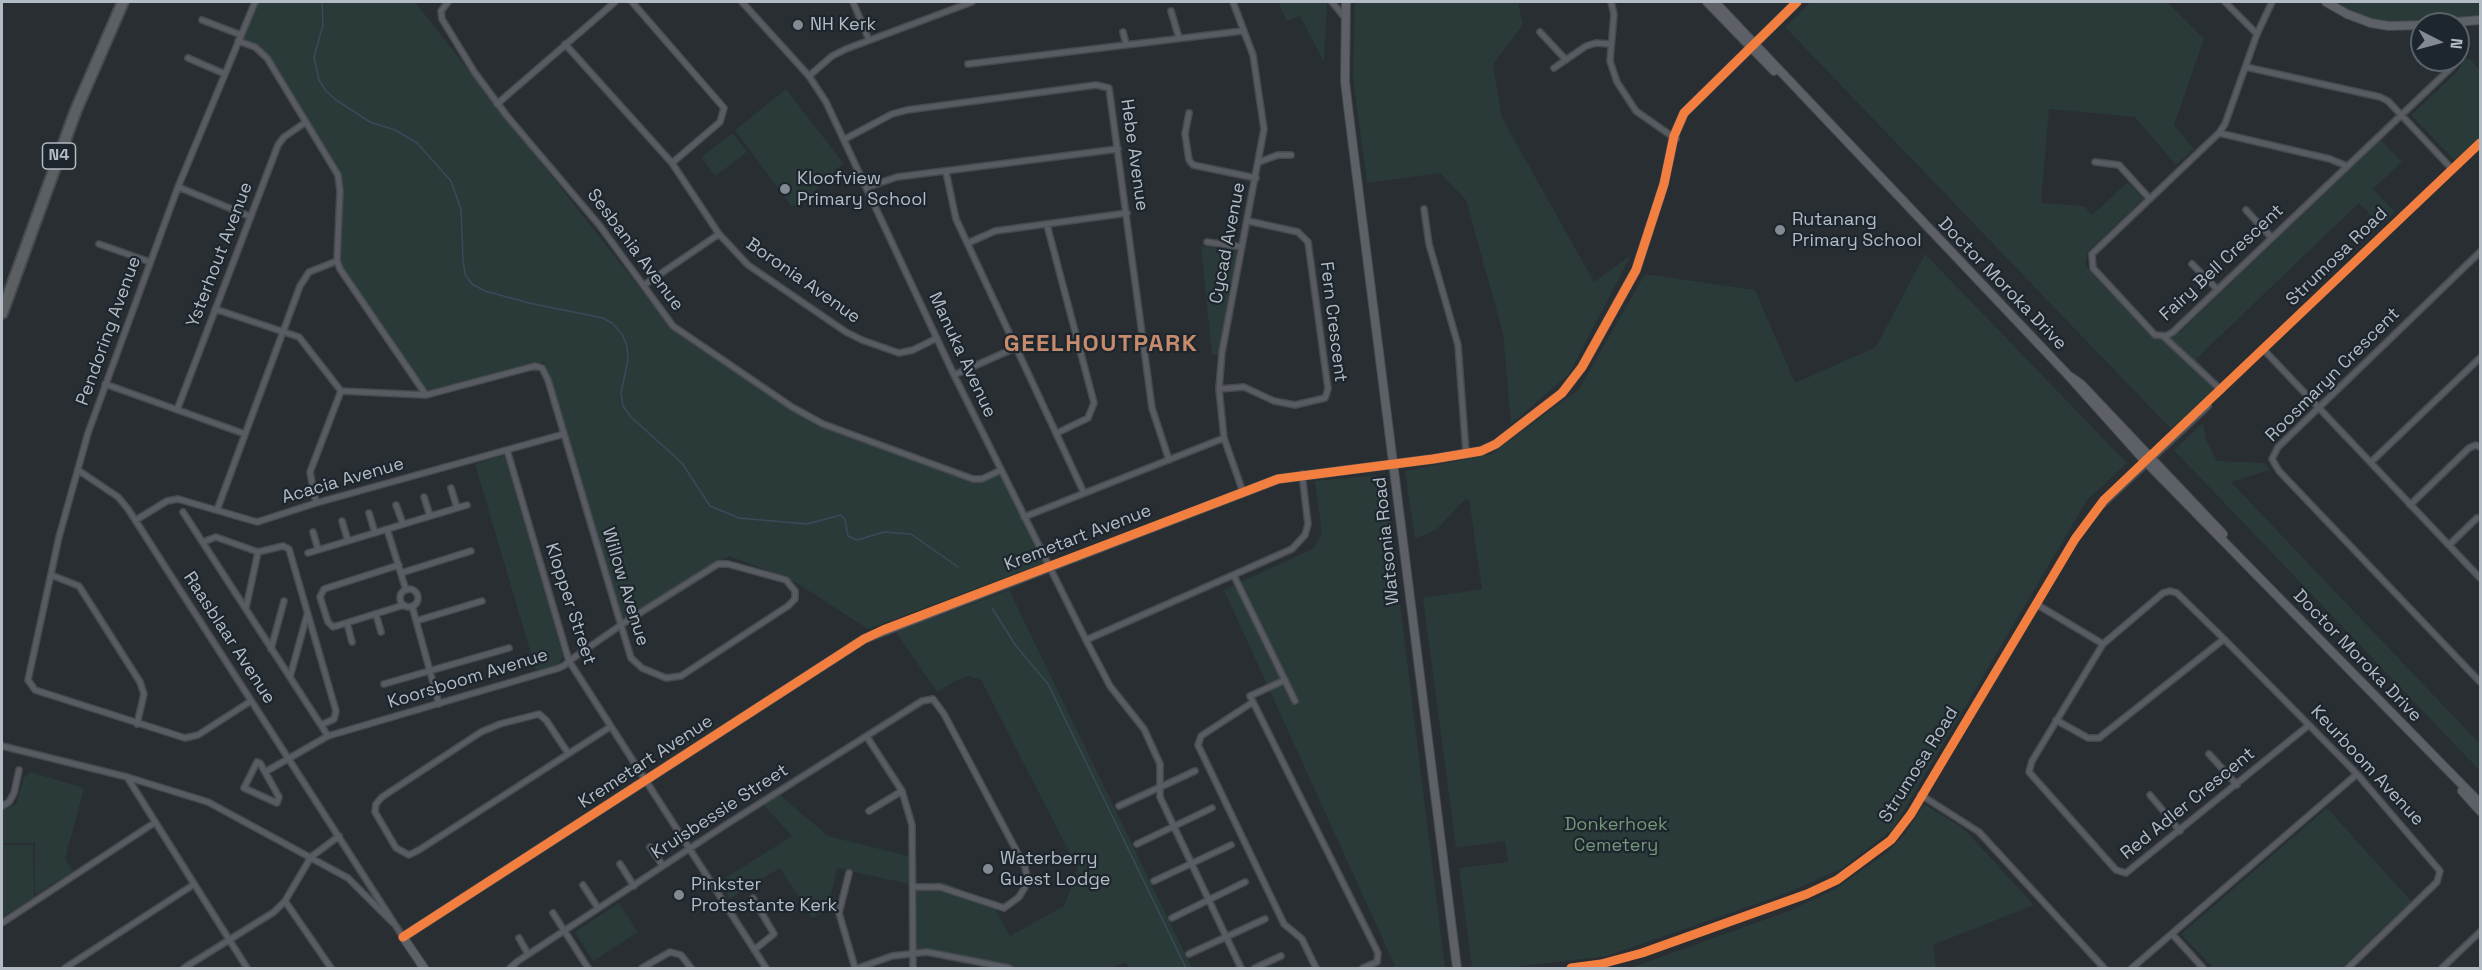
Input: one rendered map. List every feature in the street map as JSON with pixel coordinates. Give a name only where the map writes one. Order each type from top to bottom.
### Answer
[{"type":"highway","name":"N4","points":[[2,313],[76,110],[123,2]]},
{"type":"main road","name":"Watsonia Road","points":[[1346,2],[1345,81],[1348,115],[1394,463],[1456,969]]},
{"type":"main road","name":"Doctor Moroka Drive","points":[[1707,2],[1754,47]]},
{"type":"main road","name":"Doctor Moroka Drive","points":[[1715,2],[1829,128],[1841,137],[2455,780],[2481,811]]},
{"type":"main road","name":"Kremetart Avenue","points":[[403,937],[864,639],[1243,492],[1302,474],[1466,453],[1496,444],[1562,393],[1575,378],[1636,270],[1664,184],[1674,142],[1686,117],[1797,2]]},
{"type":"main road","name":"Kremetart Avenue","points":[[1754,47],[1804,2]]},
{"type":"main road","points":[[2326,2],[2347,14],[2371,23],[2390,26],[2410,25]]},
{"type":"main road","name":"Doctor Moroka Drive","points":[[2455,780],[2481,803]]},
{"type":"main road","points":[[403,937],[424,969]]},
{"type":"street","name":"Pendoring Avenue","points":[[137,724],[35,690],[28,683],[51,575],[78,470],[105,384],[178,187],[255,2]]},
{"type":"street","name":"Sesbania Avenue","points":[[448,2],[441,11],[447,30],[497,104],[572,191],[673,326],[806,416],[973,479],[982,479],[1001,470]]},
{"type":"street","points":[[497,104],[615,2]]},
{"type":"street","points":[[632,2],[724,108],[720,122],[672,163]]},
{"type":"street","name":"Manuka Avenue","points":[[742,2],[809,76],[826,102],[954,375],[1086,640],[1110,686],[1144,729],[1160,764],[1160,797],[1241,969]]},
{"type":"street","points":[[853,2],[869,40]]},
{"type":"street","points":[[809,76],[832,56],[972,2]]},
{"type":"street","name":"Cycad Avenue","points":[[1233,2],[1242,31],[1253,55],[1263,122],[1259,162],[1222,352],[1219,389],[1224,438],[1243,492]]},
{"type":"street","points":[[1332,2],[1345,18]]},
{"type":"street","points":[[1611,2],[1614,14],[1610,44],[1612,70],[1632,106],[1674,142]]},
{"type":"street","points":[[2225,2],[2258,33]]},
{"type":"street","name":"Fairy Bell Crescent","points":[[2272,2],[2220,133],[2092,254],[2091,264],[2147,329],[2155,335],[2163,336],[2173,332],[2446,72]]},
{"type":"street","points":[[1171,11],[1179,38]]},
{"type":"street","points":[[202,20],[239,38],[264,55],[306,122],[340,182],[337,261],[345,279],[426,395]]},
{"type":"street","points":[[968,64],[1242,31]]},
{"type":"street","points":[[1123,32],[1126,44]]},
{"type":"street","points":[[1540,32],[1566,60]]},
{"type":"street","name":"Boronia Avenue","points":[[566,44],[672,163],[719,234],[748,265],[862,340],[899,353],[913,350],[937,338]]},
{"type":"street","points":[[1554,68],[1592,44],[1610,44]]},
{"type":"street","points":[[188,58],[225,74]]},
{"type":"street","points":[[2246,67],[2376,95],[2388,101],[2452,169]]},
{"type":"street","name":"Hebe Avenue","points":[[845,139],[892,114],[907,110],[1101,85],[1109,88],[1152,408],[1168,460]]},
{"type":"street","points":[[1189,113],[1185,134],[1189,160],[1193,165],[1256,177]]},
{"type":"street","name":"Ysterhout Avenue","points":[[177,410],[249,216],[281,140],[306,122]]},
{"type":"street","points":[[2220,133],[2330,159],[2347,166]]},
{"type":"street","name":"Strumosa Road","points":[[1571,969],[1642,953],[1822,888],[1848,873],[1891,840],[1901,828],[2085,523],[2102,504],[2481,142]]},
{"type":"street","points":[[867,187],[890,178],[1118,149]]},
{"type":"street","points":[[1259,162],[1278,155],[1291,155]]},
{"type":"street","points":[[2095,162],[2119,165],[2149,198]]},
{"type":"street","points":[[946,172],[953,210],[1084,493]]},
{"type":"street","points":[[178,187],[249,216]]},
{"type":"street","points":[[1424,209],[1432,254],[1458,345],[1466,453]]},
{"type":"street","points":[[2246,210],[2271,237]]},
{"type":"street","points":[[968,243],[995,231],[1127,213]]},
{"type":"street","name":"Fern Crescent","points":[[1219,389],[1244,387],[1274,400],[1295,405],[1325,398],[1328,389],[1308,242],[1298,232],[1248,221]]},
{"type":"street","points":[[1047,225],[1094,404],[1088,418],[1057,433]]},
{"type":"street","points":[[644,285],[719,234]]},
{"type":"street","points":[[1207,242],[1242,247]]},
{"type":"street","points":[[99,244],[150,262]]},
{"type":"street","name":"Roosmaryn Crescent","points":[[2481,252],[2274,452],[2272,459],[2275,466],[2481,682]]},
{"type":"street","points":[[217,510],[305,275],[317,267],[337,261]]},
{"type":"street","points":[[2192,264],[2217,290]]},
{"type":"street","points":[[215,309],[304,340],[341,391]]},
{"type":"street","points":[[2163,336],[2221,390]]},
{"type":"street","points":[[954,375],[1015,348]]},
{"type":"street","points":[[2264,350],[2481,578]]},
{"type":"street","points":[[2371,462],[2481,358]]},
{"type":"street","points":[[2475,364],[2481,370]]},
{"type":"street","name":"Willow Avenue","points":[[426,395],[535,366],[542,368],[548,380],[621,625],[637,665],[666,678],[675,678],[788,606],[795,598],[795,593]]},
{"type":"street","points":[[105,384],[245,434]]},
{"type":"street","points":[[341,391],[426,395]]},
{"type":"street","points":[[316,503],[310,472],[341,391]]},
{"type":"street","name":"Acacia Avenue","points":[[135,520],[172,499],[186,500],[257,522],[316,503],[564,434]]},
{"type":"street","points":[[1024,517],[1224,438]]},
{"type":"street","points":[[2410,505],[2469,448],[2479,444]]},
{"type":"street","name":"Klopper Street","points":[[507,450],[569,661],[766,969]]},
{"type":"street","name":"Raasblaar Avenue","points":[[78,470],[118,497],[135,520],[403,937]]},
{"type":"street","points":[[1086,640],[1292,549],[1305,535],[1308,524],[1302,474]]},
{"type":"street","points":[[451,488],[457,508]]},
{"type":"street","points":[[424,496],[430,516]]},
{"type":"street","points":[[396,505],[403,524]]},
{"type":"street","points":[[308,553],[467,505]]},
{"type":"street","points":[[183,512],[328,736]]},
{"type":"street","points":[[369,513],[375,533]]},
{"type":"street","points":[[2449,545],[2477,518]]},
{"type":"street","points":[[342,521],[348,541]]},
{"type":"street","points":[[387,529],[406,590]]},
{"type":"street","points":[[313,532],[318,549]]},
{"type":"street","points":[[203,542],[216,537],[258,552],[283,546],[289,549],[337,715],[334,719],[321,725]]},
{"type":"street","points":[[401,573],[471,551]]},
{"type":"street","points":[[246,608],[258,552]]},
{"type":"street","name":"Koorsboom Avenue","points":[[266,772],[328,736],[559,668],[621,625],[722,563],[786,580],[795,593]]},
{"type":"street","points":[[399,565],[322,590],[320,597],[329,624],[336,627],[404,605],[412,606],[418,601],[412,589],[406,590],[401,595],[404,605]]},
{"type":"street","points":[[51,575],[79,586],[140,682],[144,694],[137,724],[182,738],[191,738],[251,701]]},
{"type":"street","points":[[1234,576],[1295,701]]},
{"type":"street","name":"Keurboom Avenue","points":[[2170,591],[2181,597],[2224,639],[2357,774],[2434,861],[2441,874],[2437,882],[2348,969]]},
{"type":"street","name":"Red Adler Crescent","points":[[2170,591],[2163,593],[2103,644],[2031,764],[2030,774],[2116,870],[2121,873],[2130,872],[2309,724]]},
{"type":"street","points":[[271,649],[284,601]]},
{"type":"street","points":[[416,621],[482,601]]},
{"type":"street","points":[[2036,604],[2103,644]]},
{"type":"street","points":[[412,606],[439,704]]},
{"type":"street","points":[[290,677],[307,614]]},
{"type":"street","points":[[376,614],[381,632]]},
{"type":"street","points":[[347,623],[352,642]]},
{"type":"street","points":[[2056,720],[2088,738],[2099,738],[2224,639]]},
{"type":"street","points":[[384,684],[509,648]]},
{"type":"street","points":[[1285,680],[1250,696],[1378,954],[1377,962],[1363,969]]},
{"type":"street","name":"Kruisbessie Street","points":[[510,969],[528,954],[689,849],[928,699],[938,702],[1025,867],[1028,882],[1019,897],[1004,908],[940,887],[913,887]]},
{"type":"street","points":[[1253,702],[1201,736],[1198,745],[1284,924],[1302,939],[1316,969]]},
{"type":"street","points":[[568,753],[546,720],[538,714],[481,732],[382,797],[376,804],[377,818],[396,848],[409,855],[610,727]]},
{"type":"street","points":[[867,737],[902,791],[912,825],[913,969]]},
{"type":"street","points":[[2,747],[127,777],[208,802],[348,878],[381,914],[396,926]]},
{"type":"street","points":[[2209,754],[2237,785]]},
{"type":"street","name":"Koorsboom Avenue","points":[[257,762],[266,772],[279,797],[277,803],[244,786],[257,762]]},
{"type":"street","points":[[2,806],[9,802],[14,793],[19,770]]},
{"type":"street","points":[[1119,806],[1196,771]]},
{"type":"street","points":[[2132,969],[2357,774]]},
{"type":"street","points":[[127,777],[247,969]]},
{"type":"street","points":[[869,811],[902,791]]},
{"type":"street","points":[[1921,795],[1979,832],[2104,969]]},
{"type":"street","points":[[2150,795],[2180,831]]},
{"type":"street","points":[[1137,844],[1212,808]]},
{"type":"street","points":[[2,923],[154,823]]},
{"type":"street","points":[[184,969],[274,912],[285,901],[311,857],[339,836]]},
{"type":"street","points":[[1154,881],[1231,845]]},
{"type":"street","points":[[650,847],[663,866]]},
{"type":"street","points":[[620,864],[634,886]]},
{"type":"street","points":[[849,873],[839,914],[856,969],[892,956],[913,952],[937,953],[1009,969]]},
{"type":"street","points":[[1172,918],[1245,882]]},
{"type":"street","points":[[65,969],[193,885]]},
{"type":"street","points":[[583,885],[598,908]]},
{"type":"street","points":[[753,898],[774,934],[754,950]]},
{"type":"street","points":[[285,901],[331,969]]},
{"type":"street","points":[[553,913],[588,969]]},
{"type":"street","points":[[1189,954],[1265,919]]},
{"type":"street","points":[[2442,969],[2481,932]]},
{"type":"street","points":[[2172,934],[2203,969]]},
{"type":"street","points":[[519,938],[528,954]]},
{"type":"street","points":[[642,969],[670,952],[681,955],[691,969]]},
{"type":"street","points":[[1255,969],[1281,956]]},
{"type":"green space","points":[[251,2],[415,2],[672,329],[808,420],[975,483],[1001,470],[1047,562],[868,629],[792,580],[729,556],[621,626],[544,362],[430,396],[335,264],[339,179],[262,53],[234,42]]},
{"type":"green space","points":[[1278,2],[1327,2],[1324,62],[1300,16],[1287,21]]},
{"type":"green space","points":[[1355,2],[1518,2],[1523,25],[1493,64],[1502,118],[1594,282],[1631,255],[1569,374],[1511,424],[1503,333],[1466,200],[1440,173],[1367,183],[1353,78]]},
{"type":"green space","points":[[1811,2],[2167,2],[2204,39],[2174,125],[2194,149],[2176,165],[2135,117],[2049,109],[2041,203],[2084,206],[2092,215],[2128,182],[2143,199],[2088,251],[2085,265],[2150,336],[2160,339],[2180,332],[2381,140],[2402,162],[2373,189],[2395,212],[2381,225],[2359,203],[2196,359],[2220,384],[2171,429],[1785,27]]},
{"type":"green space","points":[[2333,2],[2480,2],[2480,17],[2470,18],[2470,12],[2410,12],[2410,22],[2390,23],[2349,11]]},
{"type":"green space","points":[[2470,59],[2480,70],[2480,137],[2455,161],[2411,115],[2457,72],[2470,72]]},
{"type":"green space","points":[[786,89],[843,163],[800,206],[791,206],[735,130]]},
{"type":"green space","points":[[733,133],[747,152],[715,176],[701,157]]},
{"type":"green space","points":[[1201,246],[1238,251],[1219,354],[1212,355]]},
{"type":"green space","name":"Donkerhoek Cemetery","points":[[1925,254],[2127,463],[2087,500],[1893,829],[1841,869],[1782,895],[1607,956],[1506,968],[1472,968],[1459,868],[1508,862],[1507,852],[1505,841],[1456,848],[1423,598],[1482,589],[1469,499],[1464,500],[1437,529],[1415,539],[1405,471],[1492,454],[1579,389],[1645,274],[1755,290],[1795,383],[1876,347]]},
{"type":"green space","points":[[2203,423],[2206,440],[2217,461],[2263,463],[2270,470],[2231,482],[2480,744],[2480,771],[2174,450]]},
{"type":"green space","points":[[504,455],[563,656],[559,664],[536,671],[475,464]]},
{"type":"green space","points":[[1376,475],[1385,483],[1445,968],[1396,968],[1224,590],[1314,548],[1322,533],[1315,481]]},
{"type":"green space","points":[[1009,590],[1192,968],[1129,968],[1125,962],[1112,968],[994,968],[946,958],[908,955],[909,884],[837,868],[828,909],[812,918],[780,868],[729,899],[719,882],[792,836],[759,800],[775,791],[828,836],[916,858],[917,883],[944,882],[991,902],[1010,936],[1064,906],[1078,869],[981,680],[969,676],[937,692],[896,632]]},
{"type":"green space","points":[[30,772],[84,788],[65,859],[73,871],[35,895],[35,843],[2,843],[2,809],[16,805],[24,778]]},
{"type":"green space","points":[[1924,804],[1963,828],[2034,905],[1933,945],[1936,968],[1630,968],[1789,911],[1835,889],[1888,852],[1906,833]]},
{"type":"green space","points":[[2327,808],[2411,901],[2341,968],[2213,968],[2181,934]]},
{"type":"green space","points":[[2,845],[33,845],[34,897],[2,917]]},
{"type":"green space","points":[[619,903],[638,932],[593,961],[575,932]]},
{"type":"waterway","points":[[322,2],[323,25],[314,57],[319,80],[336,100],[370,122],[395,130],[417,143],[451,181],[461,209],[465,274],[472,284],[485,291],[529,303],[603,318],[613,324],[622,334],[627,346],[628,360],[621,393],[623,406],[631,417],[682,463],[710,506],[739,518],[807,524],[841,515],[845,520],[848,536],[857,540],[884,532],[911,534],[958,567]]},
{"type":"waterway","points":[[992,608],[1016,646],[1048,684],[1186,968]]},
{"type":"cycle path","points":[[403,937],[864,639],[883,630],[1278,479],[1433,459],[1481,451],[1496,444],[1562,393],[1582,367],[1636,270],[1664,184],[1674,136],[1684,113],[1797,2]]},
{"type":"cycle path","points":[[1571,968],[1601,964],[1642,953],[1807,894],[1837,880],[1891,840],[1911,814],[2075,539],[2104,500],[2480,143]]},
{"type":"place","name":"NH Kerk","points":[[798,25]]},
{"type":"place","name":"Kloofview Primary School","points":[[785,189]]},
{"type":"place","name":"Rutanang Primary School","points":[[1780,230]]},
{"type":"place","name":"Waterberry Guest Lodge","points":[[988,869]]},
{"type":"place","name":"Pinkster Protestante Kerk","points":[[679,895]]},
{"type":"district","name":"GEELHOUTPARK","points":[[1101,344]]}]
